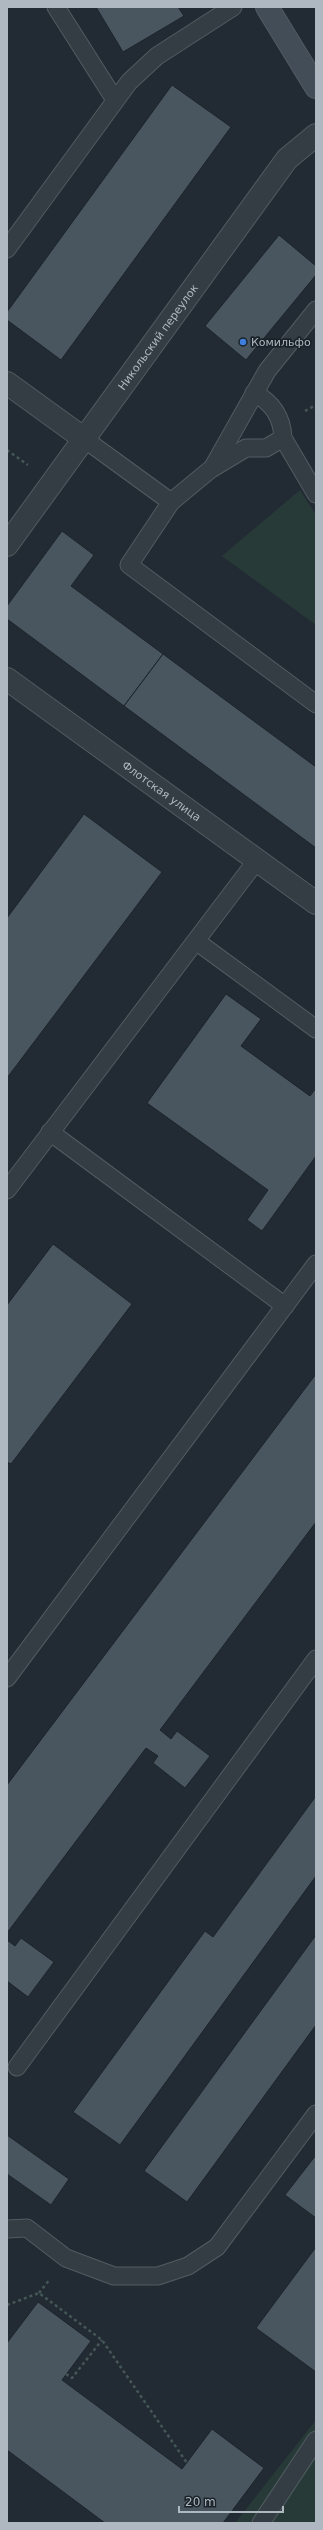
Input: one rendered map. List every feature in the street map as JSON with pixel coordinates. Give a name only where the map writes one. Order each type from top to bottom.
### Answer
[{"type":"street","points":[[266,7],[316,87]]},
{"type":"street","name":"Никольский переулок","points":[[7,545],[83,438],[287,159],[316,135]]},
{"type":"street","points":[[7,383],[83,438]]},
{"type":"street","name":"Флотская улица","points":[[7,679],[316,903]]},
{"type":"lane","points":[[56,7],[115,100]]},
{"type":"lane","points":[[7,249],[129,82],[157,56],[233,7]]},
{"type":"lane","points":[[212,469],[267,371],[316,310]]},
{"type":"lane","points":[[254,393],[268,400],[283,425],[283,438],[316,494]]},
{"type":"lane","points":[[83,438],[171,502]]},
{"type":"lane","points":[[283,438],[266,448],[246,448],[212,469],[171,502],[129,565],[316,704]]},
{"type":"lane","points":[[7,1190],[257,860]]},
{"type":"lane","points":[[196,941],[316,1029]]},
{"type":"lane","points":[[50,1132],[285,1306]]},
{"type":"lane","points":[[7,1678],[316,1264]]},
{"type":"lane","points":[[17,2067],[316,1659]]},
{"type":"lane","points":[[7,2229],[27,2228],[66,2258],[114,2276],[158,2276],[188,2266],[217,2247],[316,2114]]},
{"type":"lane","points":[[261,2523],[316,2440]]},
{"type":"path","points":[[7,450],[32,467]]},
{"type":"path","points":[[7,2305],[39,2293],[102,2340],[187,2463]]},
{"type":"path","points":[[66,2374],[72,2378],[102,2340]]},
{"type":"green space","points":[[300,490],[316,515],[316,625],[222,556]]},
{"type":"green space","points":[[316,2420],[316,2523],[235,2523]]},
{"type":"building","points":[[96,7],[178,7],[184,16],[123,52]]},
{"type":"building","points":[[172,85],[231,127],[61,360],[7,320],[7,312]]},
{"type":"building","points":[[279,235],[316,266],[316,275],[246,360],[205,326]]},
{"type":"building","points":[[62,531],[94,555],[71,586],[163,654],[124,706],[7,619],[7,606]]},
{"type":"building","points":[[163,654],[316,767],[316,848],[124,706]]},
{"type":"building","points":[[84,814],[162,872],[7,1078],[7,918]]},
{"type":"building","points":[[226,994],[261,1019],[241,1046],[310,1096],[316,1088],[316,1156],[262,1231],[247,1220],[268,1190],[147,1103]]},
{"type":"building","points":[[53,1244],[132,1304],[11,1464],[7,1462],[7,1305]]},
{"type":"building","points":[[316,1374],[316,1522],[160,1730],[171,1739],[177,1731],[210,1756],[185,1788],[153,1763],[158,1756],[146,1748],[7,1933],[7,1785]]},
{"type":"building","points":[[316,1796],[316,1876],[120,2145],[73,2112],[205,1931],[213,1937]]},
{"type":"building","points":[[316,1935],[316,2025],[187,2202],[144,2171]]},
{"type":"building","points":[[21,1938],[54,1962],[28,1997],[7,1981],[7,1940],[15,1946]]},
{"type":"building","points":[[7,2135],[69,2179],[51,2205],[7,2174]]},
{"type":"building","points":[[316,2155],[316,2218],[285,2195]]},
{"type":"building","points":[[316,2247],[316,2372],[256,2328]]},
{"type":"building","points":[[38,2302],[91,2341],[62,2380],[182,2469],[212,2429],[264,2468],[223,2523],[105,2523],[7,2450],[7,2343]]},
{"type":"place","name":"Комильфо","points":[[243,342]]}]
